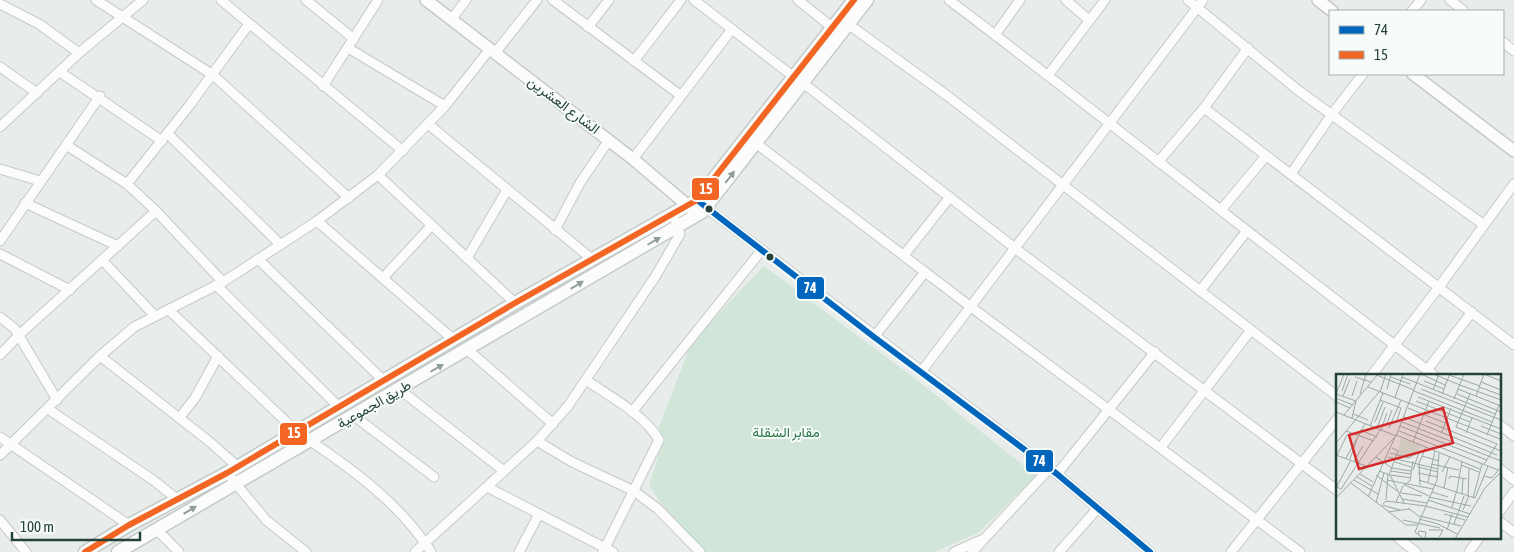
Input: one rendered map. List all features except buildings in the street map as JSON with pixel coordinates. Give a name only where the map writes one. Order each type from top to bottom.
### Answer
[{"type":"main road","points":[[675,221],[698,207],[757,144],[832,28],[854,0]]},
{"type":"main road","points":[[698,207],[798,80],[867,0]]},
{"type":"main road","name":"طريق الجموعية","points":[[118,552],[157,530],[234,474],[297,432],[339,407],[515,303],[622,244],[675,221]]},
{"type":"main road","name":"طريق الجموعية","points":[[93,550],[129,525],[177,499],[309,440],[630,255],[675,221]]},
{"type":"street","points":[[96,0],[213,75],[349,198]]},
{"type":"street","points":[[0,127],[79,53],[142,0]]},
{"type":"street","points":[[221,0],[402,151]]},
{"type":"street","points":[[306,0],[354,39]]},
{"type":"street","points":[[323,86],[378,0]]},
{"type":"street","name":"الشارع العشرين","points":[[426,0],[698,207]]},
{"type":"street","points":[[451,20],[466,0]]},
{"type":"street","points":[[0,455],[100,356],[134,327],[220,283],[317,221],[378,175],[445,106],[537,0]]},
{"type":"street","points":[[553,0],[680,95]]},
{"type":"street","points":[[588,27],[609,0]]},
{"type":"street","points":[[634,61],[681,0]]},
{"type":"street","points":[[694,0],[1016,249],[1336,490]]},
{"type":"street","points":[[798,0],[832,28]]},
{"type":"street","points":[[949,0],[1049,74],[1246,232],[1432,374]]},
{"type":"street","points":[[995,35],[1020,0]]},
{"type":"street","points":[[1066,0],[1090,20]]},
{"type":"street","points":[[1049,74],[1104,0]]},
{"type":"street","points":[[1188,0],[1200,4],[1298,90],[1484,225]]},
{"type":"street","points":[[1318,0],[1331,10]]},
{"type":"street","points":[[1413,10],[1421,0]]},
{"type":"street","points":[[1450,0],[1463,10]]},
{"type":"street","points":[[0,4],[39,24],[79,53]]},
{"type":"street","points":[[921,372],[1200,4]]},
{"type":"street","points":[[127,184],[213,75],[248,24]]},
{"type":"street","points":[[848,24],[949,97],[1336,395]]},
{"type":"street","points":[[634,159],[680,95],[732,29]]},
{"type":"street","points":[[1504,43],[1514,51]]},
{"type":"street","points":[[348,48],[445,106]]},
{"type":"street","points":[[1158,162],[1204,108],[1248,48]]},
{"type":"street","points":[[0,67],[37,93]]},
{"type":"street","points":[[60,72],[165,137],[280,244]]},
{"type":"street","points":[[1291,174],[1332,114],[1363,75]]},
{"type":"street","points":[[1414,75],[1514,152]]},
{"type":"street","points":[[0,241],[100,96]]},
{"type":"street","points":[[1204,108],[1514,345]]},
{"type":"street","points":[[428,124],[593,260]]},
{"type":"street","points":[[555,230],[580,182],[609,140]]},
{"type":"street","points":[[757,144],[971,307],[1110,408],[1300,552]]},
{"type":"street","points":[[66,145],[127,184],[156,210],[220,283],[339,407]]},
{"type":"street","points":[[1220,210],[1266,156]]},
{"type":"street","points":[[0,169],[40,181]]},
{"type":"street","points":[[378,175],[515,303]]},
{"type":"street","points":[[1374,374],[1514,184]]},
{"type":"street","points":[[467,258],[507,190]]},
{"type":"street","points":[[904,255],[950,198]]},
{"type":"street","points":[[26,203],[118,246]]},
{"type":"street","points":[[698,207],[761,251],[1054,471],[1150,552]]},
{"type":"street","points":[[0,356],[19,335],[103,261],[156,210]]},
{"type":"street","points":[[317,221],[454,340]]},
{"type":"street","points":[[415,552],[537,441],[553,424],[586,380],[655,277],[680,234],[675,221]]},
{"type":"street","points":[[383,278],[432,225]]},
{"type":"street","points":[[1200,291],[1246,232]]},
{"type":"street","points":[[632,412],[761,251]]},
{"type":"street","points":[[0,254],[70,290]]},
{"type":"street","points":[[258,259],[384,382]]},
{"type":"street","points":[[103,261],[155,316]]},
{"type":"street","points":[[874,337],[925,272]]},
{"type":"street","points":[[169,310],[297,432]]},
{"type":"street","points":[[1427,370],[1472,312]]},
{"type":"street","points":[[0,317],[19,335],[57,400]]},
{"type":"street","points":[[1161,447],[1251,330]]},
{"type":"street","points":[[468,350],[553,424]]},
{"type":"street","points":[[972,552],[982,540],[1054,471],[1110,408],[1155,352]]},
{"type":"street","points":[[100,356],[180,417],[234,474],[266,520],[306,552]]},
{"type":"street","points":[[180,417],[195,398],[218,356]]},
{"type":"street","points":[[487,487],[607,551],[659,440],[652,430],[632,412],[586,380]]},
{"type":"street","points":[[399,389],[504,471]]},
{"type":"street","points":[[48,409],[177,499]]},
{"type":"street","points":[[353,415],[434,477]]},
{"type":"street","points":[[1231,552],[1336,421]]},
{"type":"street","points":[[1502,427],[1514,436]]},
{"type":"street","points":[[0,436],[11,446],[129,525]]},
{"type":"street","points":[[309,440],[362,476],[406,519],[432,552]]},
{"type":"street","points":[[537,441],[572,462],[634,491],[658,509],[700,552]]},
{"type":"street","points":[[1502,471],[1514,480]]},
{"type":"street","points":[[1502,508],[1514,492]]},
{"type":"street","points":[[1059,552],[1098,508]]},
{"type":"street","points":[[519,552],[539,514]]},
{"type":"street","points":[[0,520],[26,552]]},
{"type":"street","points":[[1502,523],[1514,532]]},
{"type":"street","points":[[157,530],[180,552]]},
{"type":"street","points":[[954,552],[982,540]]},
{"type":"street","points":[[1401,540],[1416,552]]},
{"type":"street","points":[[1469,552],[1478,540]]},
{"type":"green space","name":"مقابر الشقلة","points":[[764,266],[917,380],[1036,476],[978,533],[934,552],[702,552],[672,522],[649,485],[663,441],[659,427],[692,341]]},
{"type":"transit line","name":"15","points":[[85,552],[129,525],[227,473],[515,303],[697,200],[854,0]]},
{"type":"transit line","name":"74","points":[[697,200],[874,337],[1057,474],[1150,552]]}]
